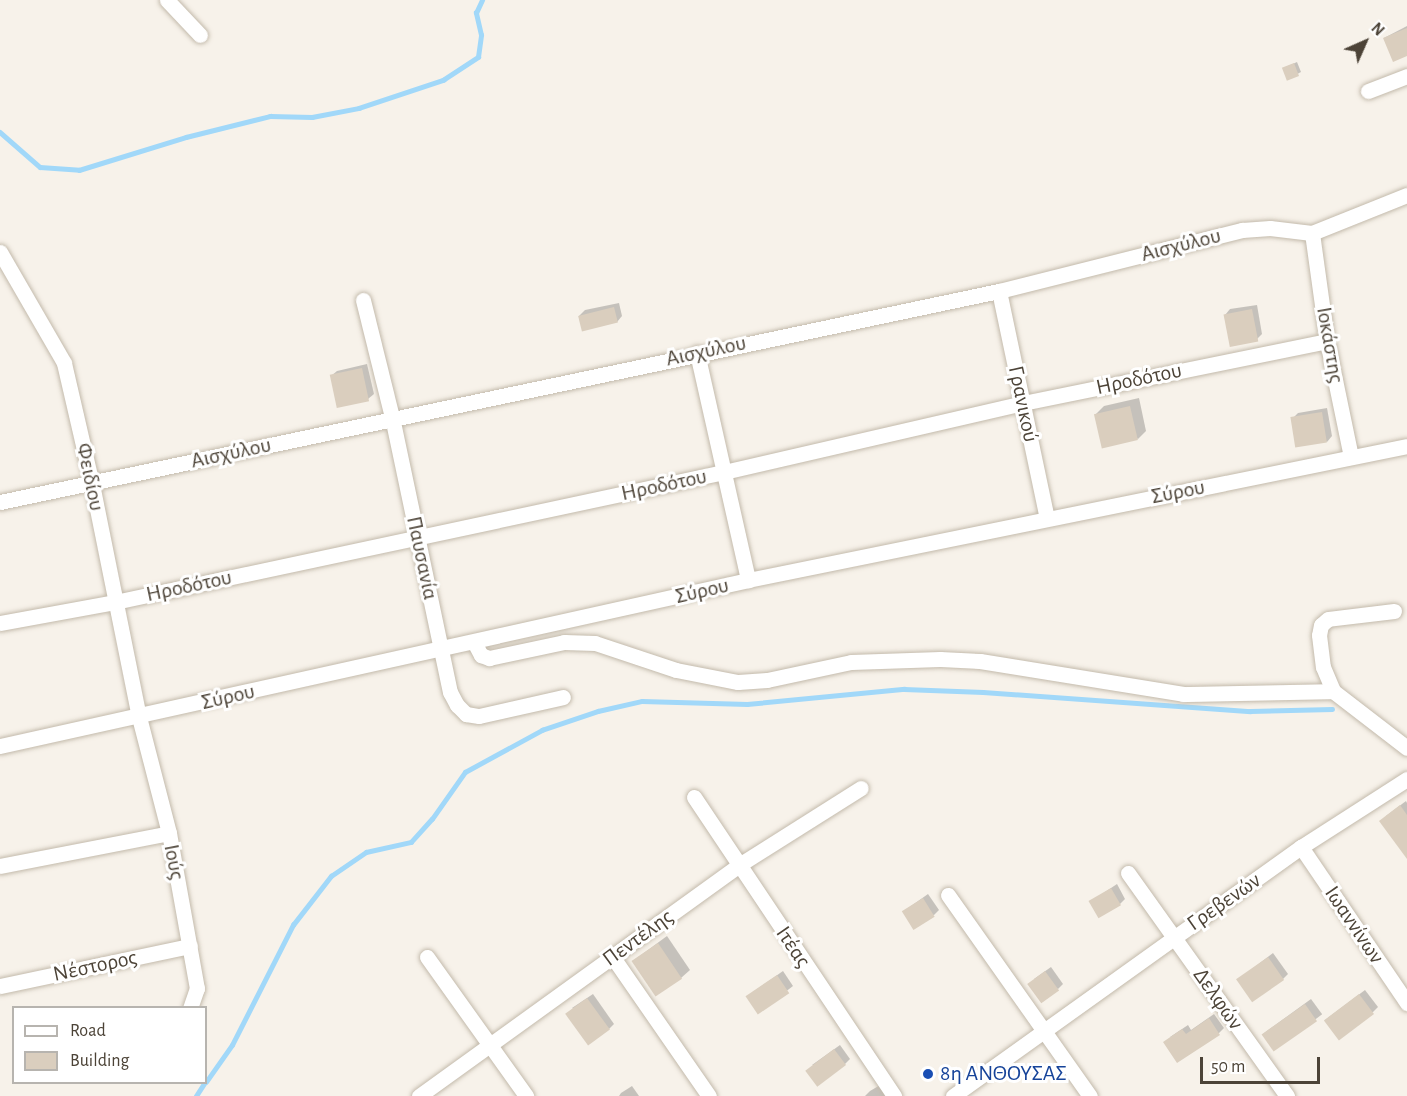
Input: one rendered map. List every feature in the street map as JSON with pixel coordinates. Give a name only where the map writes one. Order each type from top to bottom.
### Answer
[{"type":"street","points":[[167,0],[200,35]]},
{"type":"street","points":[[1368,91],[1407,76]]},
{"type":"street","name":"Αισχύλου","points":[[0,502],[92,484],[392,417],[999,291],[1242,230],[1270,228],[1312,233],[1407,195]]},
{"type":"street","name":"Ιοκάστης","points":[[1312,233],[1327,341],[1351,457]]},
{"type":"street","name":"Φειδίου","points":[[0,252],[64,363],[92,484],[139,717]]},
{"type":"street","name":"Γρανικού","points":[[999,291],[1047,518]]},
{"type":"street","name":"Παυσανία","points":[[363,300],[392,417],[450,692],[457,705],[466,714],[480,716],[563,697]]},
{"type":"street","name":"Ηροδότου","points":[[0,623],[115,602],[724,472],[1023,403],[1327,341]]},
{"type":"street","points":[[697,353],[748,580]]},
{"type":"street","name":"Σύρου","points":[[0,746],[139,717],[748,580],[1407,446]]},
{"type":"street","points":[[1394,611],[1328,619],[1321,625],[1318,634],[1323,667],[1333,691],[1407,748]]},
{"type":"street","points":[[474,642],[480,655],[489,658],[564,642],[595,643],[676,670],[738,682],[767,680],[851,662],[950,659],[1005,665],[1183,694],[1333,691]]},
{"type":"street","name":"Ιούς","points":[[139,717],[169,833],[190,946],[197,988],[191,1006]]},
{"type":"street","name":"Γρεβενών","points":[[953,1096],[1301,847],[1407,779]]},
{"type":"street","name":"Πεντέλης","points":[[419,1096],[739,865],[861,788]]},
{"type":"street","name":"Ιτέας","points":[[694,797],[894,1096]]},
{"type":"street","points":[[0,866],[169,833]]},
{"type":"street","name":"Ιωαννίνων","points":[[1301,847],[1407,1002]]},
{"type":"street","name":"Δελφών","points":[[1128,873],[1287,1096]]},
{"type":"street","points":[[948,895],[1090,1096]]},
{"type":"street","name":"Νέστορος","points":[[0,986],[190,946]]},
{"type":"street","points":[[612,956],[709,1096]]},
{"type":"street","points":[[427,957],[526,1096]]},
{"type":"building","points":[[1407,28],[1407,56],[1393,62],[1383,38]]},
{"type":"building","points":[[1294,63],[1299,76],[1287,81],[1282,68]]},
{"type":"building","points":[[614,307],[618,323],[582,331],[578,316]]},
{"type":"building","points":[[1252,309],[1258,341],[1230,347],[1224,315]]},
{"type":"building","points":[[362,368],[369,401],[337,408],[330,375]]},
{"type":"building","points":[[1130,406],[1138,440],[1102,448],[1094,414]]},
{"type":"building","points":[[1322,412],[1327,443],[1295,448],[1290,417]]},
{"type":"building","points":[[1400,805],[1407,815],[1407,859],[1379,821]]},
{"type":"building","points":[[1111,888],[1121,905],[1098,918],[1088,901]]},
{"type":"building","points":[[923,898],[935,917],[913,930],[902,911]]},
{"type":"building","points":[[658,943],[682,979],[656,997],[631,961]]},
{"type":"building","points":[[1268,957],[1284,980],[1252,1002],[1236,979]]},
{"type":"building","points":[[1045,971],[1059,990],[1041,1003],[1027,984]]},
{"type":"building","points":[[777,975],[789,993],[758,1014],[745,996]]},
{"type":"building","points":[[1359,994],[1374,1014],[1339,1040],[1324,1020]]},
{"type":"building","points":[[587,998],[610,1030],[588,1045],[565,1014]]},
{"type":"building","points":[[1305,1004],[1317,1021],[1274,1052],[1262,1034]]},
{"type":"building","points":[[1209,1018],[1220,1035],[1177,1063],[1163,1042],[1182,1029],[1186,1034]]},
{"type":"building","points":[[834,1049],[846,1065],[817,1087],[805,1071]]},
{"type":"waterway","points":[[0,132],[40,167],[79,170],[186,137],[270,116],[312,117],[359,108],[443,80],[478,57],[481,35],[476,13],[482,0]]},
{"type":"waterway","points":[[207,1081],[232,1045],[293,925],[331,876],[366,852],[411,842],[432,819],[465,772],[542,730],[598,711],[642,701],[747,704],[904,689],[983,692],[1250,711],[1332,709]]},
{"type":"waterway","points":[[196,1096],[204,1084]]},
{"type":"place","name":"8η ΑΝΘΟΥΣΑΣ","points":[[928,1074]]}]
